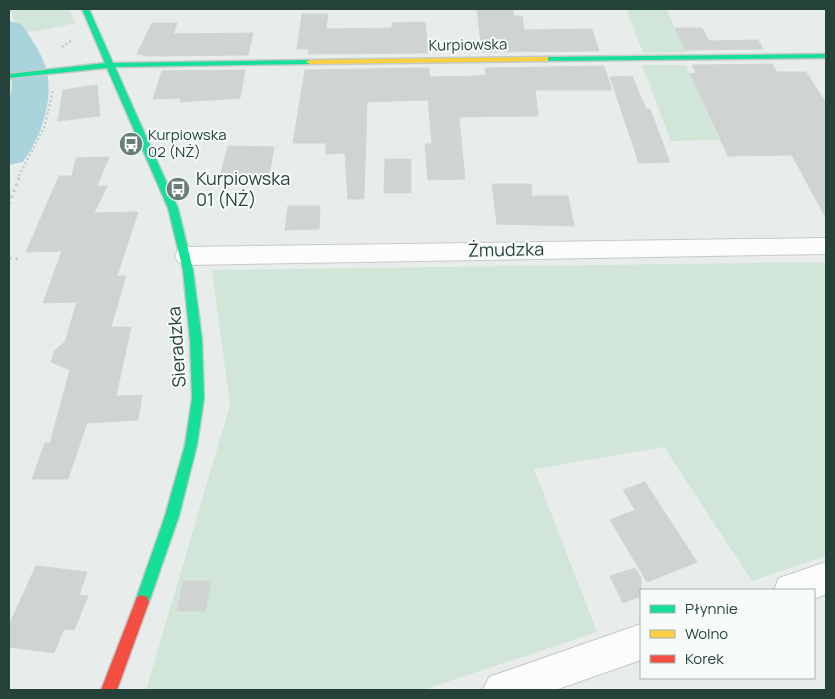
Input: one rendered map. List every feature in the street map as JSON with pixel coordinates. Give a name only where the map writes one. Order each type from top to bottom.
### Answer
[{"type":"street","name":"Sieradzka","points":[[85,9],[168,193],[179,222],[186,256],[198,351],[196,415],[187,466],[163,544],[109,690]]},
{"type":"street","name":"Kurpiowska","points":[[12,76],[48,70],[111,64],[826,56]]},
{"type":"street","name":"Żmudzka","points":[[186,256],[826,246]]},
{"type":"street","points":[[794,589],[826,578]]},
{"type":"street","points":[[502,690],[640,642]]},
{"type":"path","points":[[9,204],[18,180],[45,125],[53,87],[48,70]]},
{"type":"path","points":[[9,258],[18,259]]},
{"type":"green space","points":[[9,9],[69,9],[75,23],[21,33]]},
{"type":"green space","points":[[626,9],[666,9],[686,52],[643,53]]},
{"type":"green space","points":[[642,65],[686,65],[719,140],[671,141]]},
{"type":"green space","points":[[826,262],[826,556],[752,581],[664,447],[534,469],[597,632],[423,690],[146,690],[230,405],[212,270]]},
{"type":"building","points":[[477,10],[513,10],[514,16],[522,16],[524,30],[592,29],[599,51],[482,52]]},
{"type":"building","points":[[302,14],[328,14],[326,29],[392,28],[392,23],[425,22],[428,53],[308,54],[309,49],[297,49]]},
{"type":"building","points":[[152,23],[177,23],[173,34],[253,33],[248,55],[148,56],[137,54]]},
{"type":"building","points":[[675,28],[702,28],[709,41],[758,40],[763,49],[685,50]]},
{"type":"building","points":[[772,64],[777,72],[806,72],[826,103],[826,218],[792,155],[728,156],[690,74],[696,73],[692,65]]},
{"type":"building","points":[[604,66],[612,90],[535,90],[538,116],[459,117],[465,179],[428,180],[425,144],[432,144],[428,100],[367,102],[364,199],[348,199],[345,153],[326,154],[326,143],[293,143],[305,70],[429,68],[430,77],[486,75],[485,68]]},
{"type":"building","points":[[245,70],[240,98],[180,102],[181,98],[153,99],[162,71]]},
{"type":"building","points":[[632,76],[646,109],[650,109],[670,162],[639,163],[610,77]]},
{"type":"building","points":[[97,85],[100,116],[58,121],[63,90]]},
{"type":"building","points":[[228,146],[274,147],[268,182],[245,182],[246,177],[220,177]]},
{"type":"building","points":[[109,157],[97,186],[107,186],[94,213],[138,212],[117,276],[126,276],[111,327],[131,327],[116,396],[142,395],[138,420],[87,423],[68,479],[32,479],[45,443],[50,443],[70,370],[51,362],[55,350],[65,342],[77,302],[43,303],[62,251],[26,252],[59,176],[72,176],[76,158]]},
{"type":"building","points":[[385,159],[411,159],[411,193],[384,193]]},
{"type":"building","points":[[492,184],[531,184],[532,196],[568,196],[574,226],[497,224]]},
{"type":"building","points":[[288,206],[320,206],[319,229],[285,230]]},
{"type":"building","points":[[645,482],[697,562],[647,582],[610,520],[635,510],[623,490]]},
{"type":"building","points":[[36,566],[87,572],[79,595],[88,596],[74,630],[64,629],[54,653],[9,647],[9,625]]},
{"type":"building","points":[[635,568],[641,578],[640,596],[623,603],[610,576]]},
{"type":"building","points":[[183,581],[211,581],[205,611],[177,611]]},
{"type":"waterway","points":[[9,31],[26,61],[31,85],[28,108],[20,131],[9,153]]},
{"type":"traffic: fast","points":[[85,9],[173,208],[188,270],[196,340],[198,398],[191,445],[172,516],[142,602]]},
{"type":"traffic: fast","points":[[545,59],[826,56]]},
{"type":"traffic: fast","points":[[9,76],[121,64],[310,62]]},
{"type":"traffic: slow","points":[[310,62],[545,59]]},
{"type":"traffic: jam","points":[[109,690],[142,602]]},
{"type":"place","name":"Kurpiowska 02 (NŻ)","points":[[131,144]]},
{"type":"place","name":"Kurpiowska 01 (NŻ)","points":[[178,189]]}]
